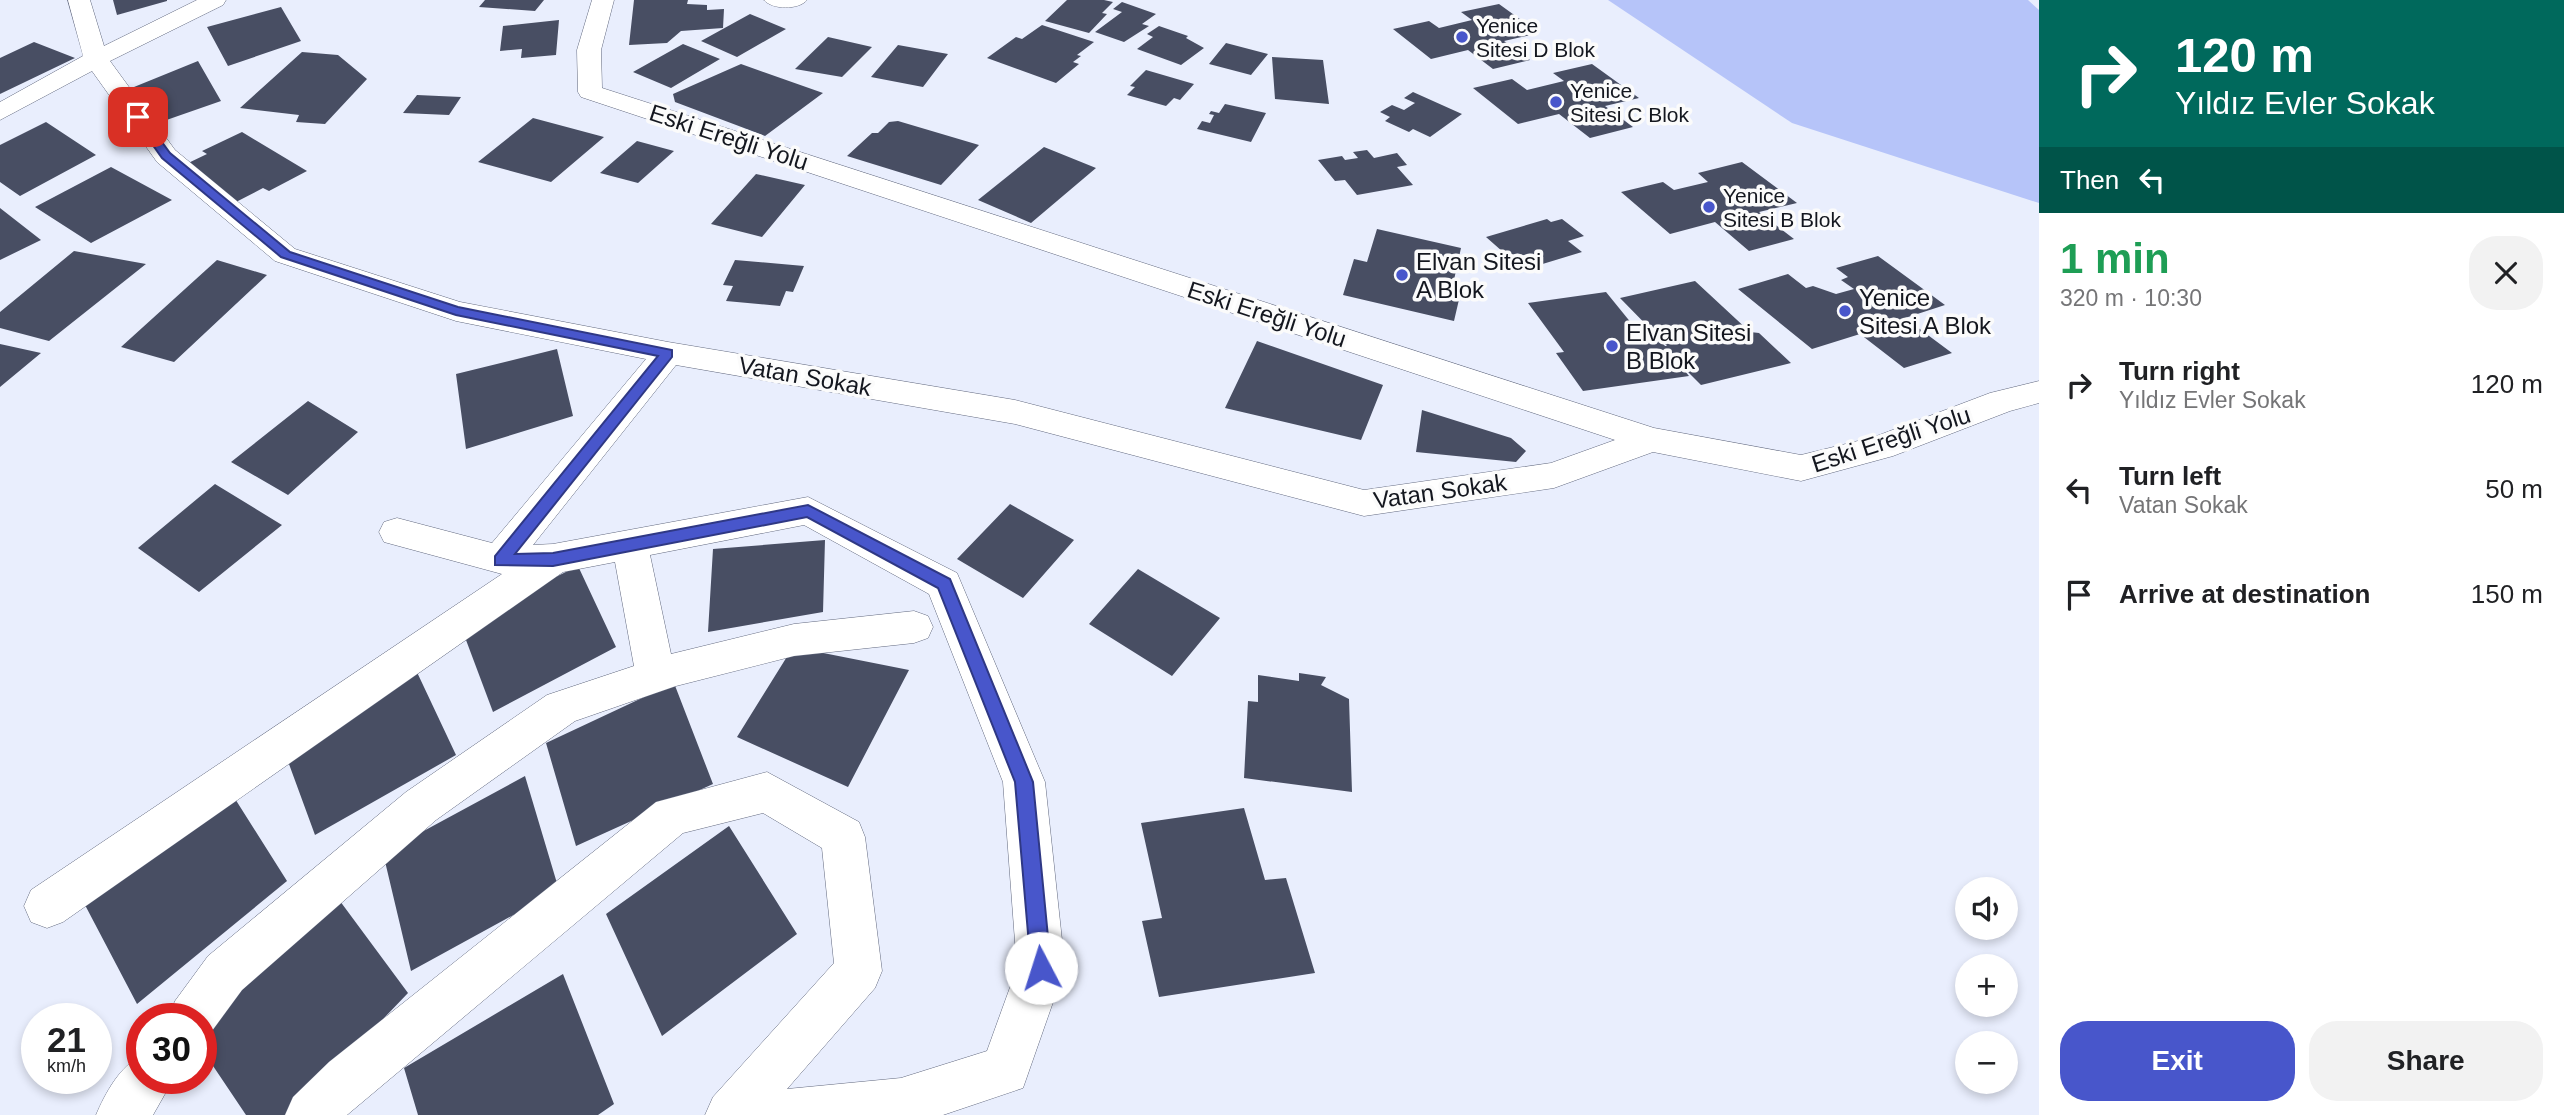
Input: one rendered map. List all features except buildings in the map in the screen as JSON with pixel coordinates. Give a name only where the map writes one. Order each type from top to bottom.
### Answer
[{"type":"street","name":"Vatan Sokak","points":[[79,0],[96,59],[166,156],[285,255],[456,311],[668,353],[1015,412],[1364,503],[1554,475],[1652,440]]},
{"type":"street","points":[[0,111],[96,59],[215,0]]},
{"type":"street","name":"Eski Ereğli Yolu","points":[[603,0],[589,50],[590,92],[1652,440],[1801,468],[1881,447],[2002,401],[2039,392]]},
{"type":"street","points":[[775,0],[796,0]]},
{"type":"street","points":[[500,560],[668,353]]},
{"type":"street","points":[[397,532],[500,560],[553,559],[808,511],[944,584],[1024,782],[1041,968],[1005,1070],[901,1103],[786,1115]]},
{"type":"street","points":[[629,545],[656,676]]},
{"type":"street","points":[[47,906],[553,559]]},
{"type":"street","points":[[203,1003],[225,973],[421,806],[561,708],[656,676],[794,640],[914,627]]},
{"type":"street","points":[[311,1115],[347,1080],[671,816],[767,792],[843,837],[858,971],[731,1115]]},
{"type":"street","points":[[122,1115],[137,1094]]},
{"type":"shaded area","points":[[1608,0],[2028,0],[2039,10],[2039,203],[1792,123]]},
{"type":"place","name":"Yenice Sitesi D Blok","points":[[1462,37]]},
{"type":"place","name":"Yenice Sitesi C Blok","points":[[1556,102]]},
{"type":"place","name":"Yenice Sitesi B Blok","points":[[1709,207]]},
{"type":"place","name":"Elvan Sitesi A Blok","points":[[1402,275]]},
{"type":"place","name":"Yenice Sitesi A Blok","points":[[1845,311]]},
{"type":"place","name":"Elvan Sitesi B Blok","points":[[1612,346]]},
{"type":"route","points":[[138,117],[166,156],[285,255],[456,311],[668,353],[500,560],[553,559],[808,511],[944,584],[1024,782],[1041,968]]}]
